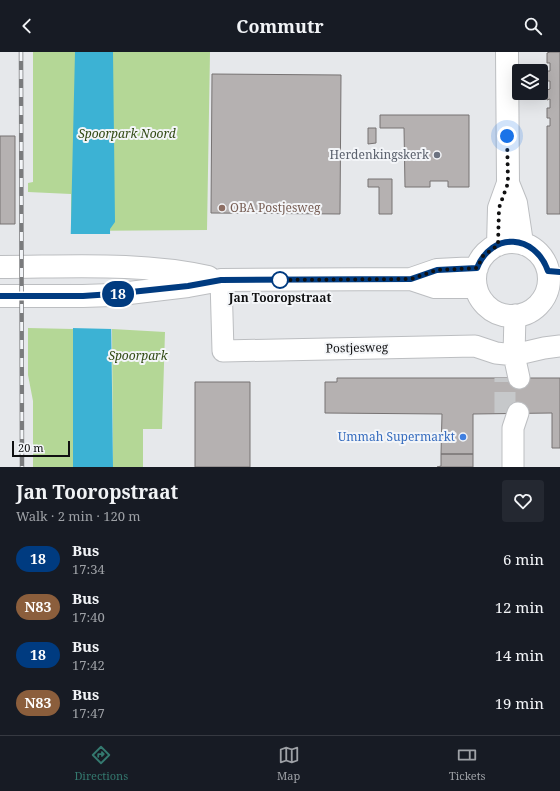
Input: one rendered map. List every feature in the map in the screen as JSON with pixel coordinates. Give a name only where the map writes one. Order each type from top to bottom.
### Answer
[{"type":"street","points":[[498,245],[499,208],[508,183],[507,52]]},
{"type":"street","points":[[508,183],[516,203],[522,243]]},
{"type":"street","points":[[510,242],[522,243],[531,247],[539,254],[554,280],[544,297],[535,307],[515,315],[498,312],[490,308],[484,302],[477,277],[483,256],[498,245],[510,242]]},
{"type":"street","points":[[0,267],[112,266],[186,272],[221,280]]},
{"type":"street","points":[[0,296],[112,294],[188,286],[221,280],[411,279],[435,287],[477,277]]},
{"type":"street","name":"Postjesweg","points":[[221,280],[223,351],[475,346],[496,353],[514,355],[560,346]]},
{"type":"street","points":[[512,378],[515,315]]},
{"type":"street","points":[[512,418],[513,467]]},
{"type":"green space","name":"Spoorpark Noord","points":[[33,52],[210,52],[207,230],[71,231],[71,194],[28,192],[28,183],[33,182]]},
{"type":"green space","points":[[28,328],[73,329],[73,467],[33,467],[33,401],[28,375]]},
{"type":"green space","name":"Spoorpark","points":[[112,329],[165,332],[162,429],[143,429],[143,467],[113,467]]},
{"type":"water","points":[[75,52],[113,52],[115,222],[110,229],[113,467],[73,467],[73,329],[70,266]]},
{"type":"pier","points":[[69,234],[112,234],[112,329],[71,328]]},
{"type":"building","points":[[560,52],[560,214],[547,214],[547,126],[550,126],[550,118],[547,118],[547,108],[550,108],[550,99],[548,100],[550,81],[548,81],[548,71],[550,71],[550,63],[547,63],[547,53]]},
{"type":"building","points":[[212,74],[341,75],[340,214],[211,213]]},
{"type":"building","name":"Herdenkingskerk","points":[[380,115],[469,115],[469,187],[448,187],[448,181],[430,181],[430,187],[405,187],[404,128],[380,128]]},
{"type":"building","points":[[368,128],[376,128],[376,143],[368,144]]},
{"type":"building","points":[[0,136],[15,136],[15,224],[0,224]]},
{"type":"building","points":[[368,179],[392,179],[392,214],[379,214],[379,187],[368,187]]},
{"type":"building","points":[[337,378],[560,378],[560,448],[552,448],[552,413],[473,414],[473,454],[441,454],[442,414],[325,413],[325,382],[337,382]]},
{"type":"building","points":[[195,382],[250,382],[250,467],[195,467]]},
{"type":"building","points":[[441,454],[473,454],[473,467],[437,467],[441,466]]},
{"type":"tunnel","points":[[505,378],[505,413]]},
{"type":"railway","points":[[21,52],[22,467]]},
{"type":"bus line","name":"18","points":[[0,296],[83,296],[112,294],[188,286],[221,280],[411,279],[437,270],[477,268],[483,256],[487,252],[492,248],[506,242],[522,243],[531,247],[545,262],[548,271],[560,272]]},
{"type":"place","name":"Herdenkingskerk","points":[[437,155]]},
{"type":"place","name":"OBA Postjesweg","points":[[222,208]]},
{"type":"place","name":"Jan Tooropstraat","points":[[280,280]]},
{"type":"place","name":"Ummah Supermarkt","points":[[463,437]]},
{"type":"route","points":[[280,280],[278,280],[411,279],[437,270],[477,268],[483,256],[498,245],[499,208],[508,183],[507,136]]}]
